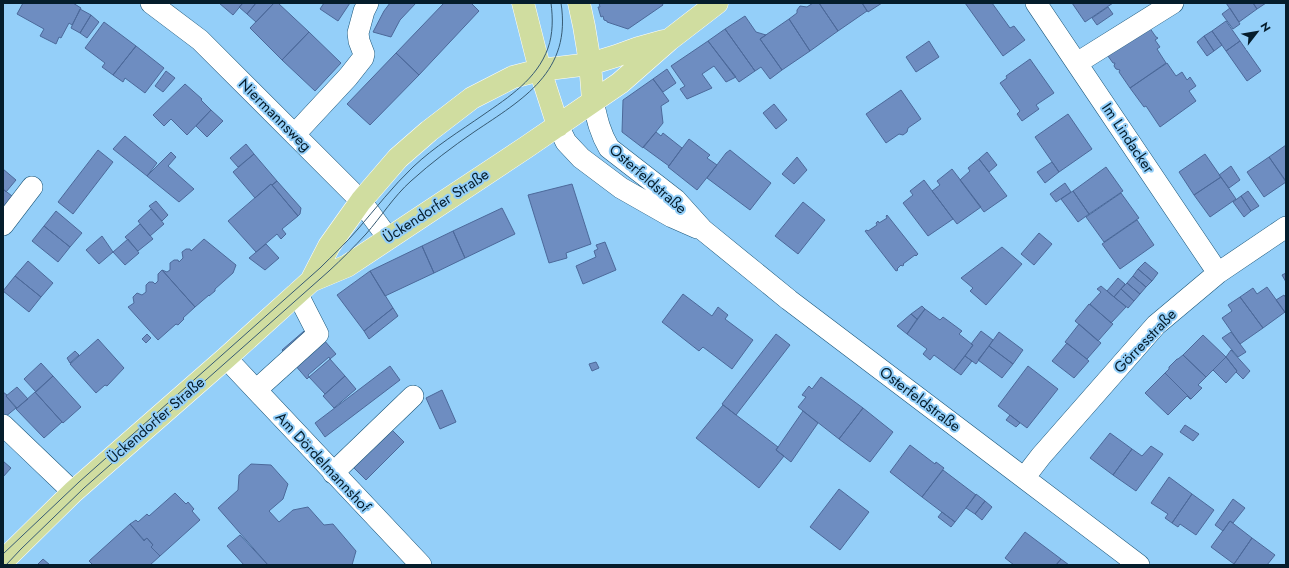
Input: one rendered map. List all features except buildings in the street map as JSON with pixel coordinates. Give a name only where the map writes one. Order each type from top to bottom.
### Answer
[{"type":"main road","points":[[523,3],[540,70],[558,126]]},
{"type":"main road","points":[[579,3],[585,30],[594,101],[620,83],[669,40],[718,3]]},
{"type":"main road","points":[[590,64],[638,48],[669,40]]},
{"type":"main road","name":"Ückendorfer Straße","points":[[3,561],[73,492],[226,358],[304,287],[329,246],[361,201],[398,158],[428,131],[472,98],[513,77],[540,70],[590,64]]},
{"type":"main road","name":"Ückendorfer Straße","points":[[304,287],[348,266],[594,101]]},
{"type":"street","name":"Niermannsweg","points":[[151,3],[200,40],[295,134],[361,201],[388,238]]},
{"type":"street","points":[[295,134],[348,77],[363,58],[364,54],[359,41],[358,33],[364,11],[368,3]]},
{"type":"street","name":"Im Lindacker","points":[[1036,3],[1218,273]]},
{"type":"street","points":[[1077,63],[1173,3]]},
{"type":"street","name":"Osterfeldstraße","points":[[594,101],[597,121],[602,137],[609,148],[676,200],[703,230],[789,300],[1138,565]]},
{"type":"street","name":"Osterfeldstraße","points":[[558,126],[566,142],[581,158],[621,188],[672,217],[703,230]]},
{"type":"street","points":[[3,225],[32,187]]},
{"type":"street","name":"Görresstraße","points":[[1024,478],[1041,456],[1156,325],[1218,273],[1286,226]]},
{"type":"street","points":[[256,390],[318,334],[304,287]]},
{"type":"street","name":"Am Dördelmannshof","points":[[226,358],[421,565]]},
{"type":"street","points":[[333,473],[413,396]]},
{"type":"street","points":[[3,425],[73,492]]},
{"type":"tram line","points":[[3,554],[79,482],[320,268],[353,234],[413,167],[447,140],[503,101],[529,78],[537,69],[550,43],[552,26],[551,3]]},
{"type":"tram line","points":[[6,565],[84,488],[348,253],[411,181],[450,149],[510,108],[540,81],[551,65],[559,48],[562,27],[561,3]]}]
